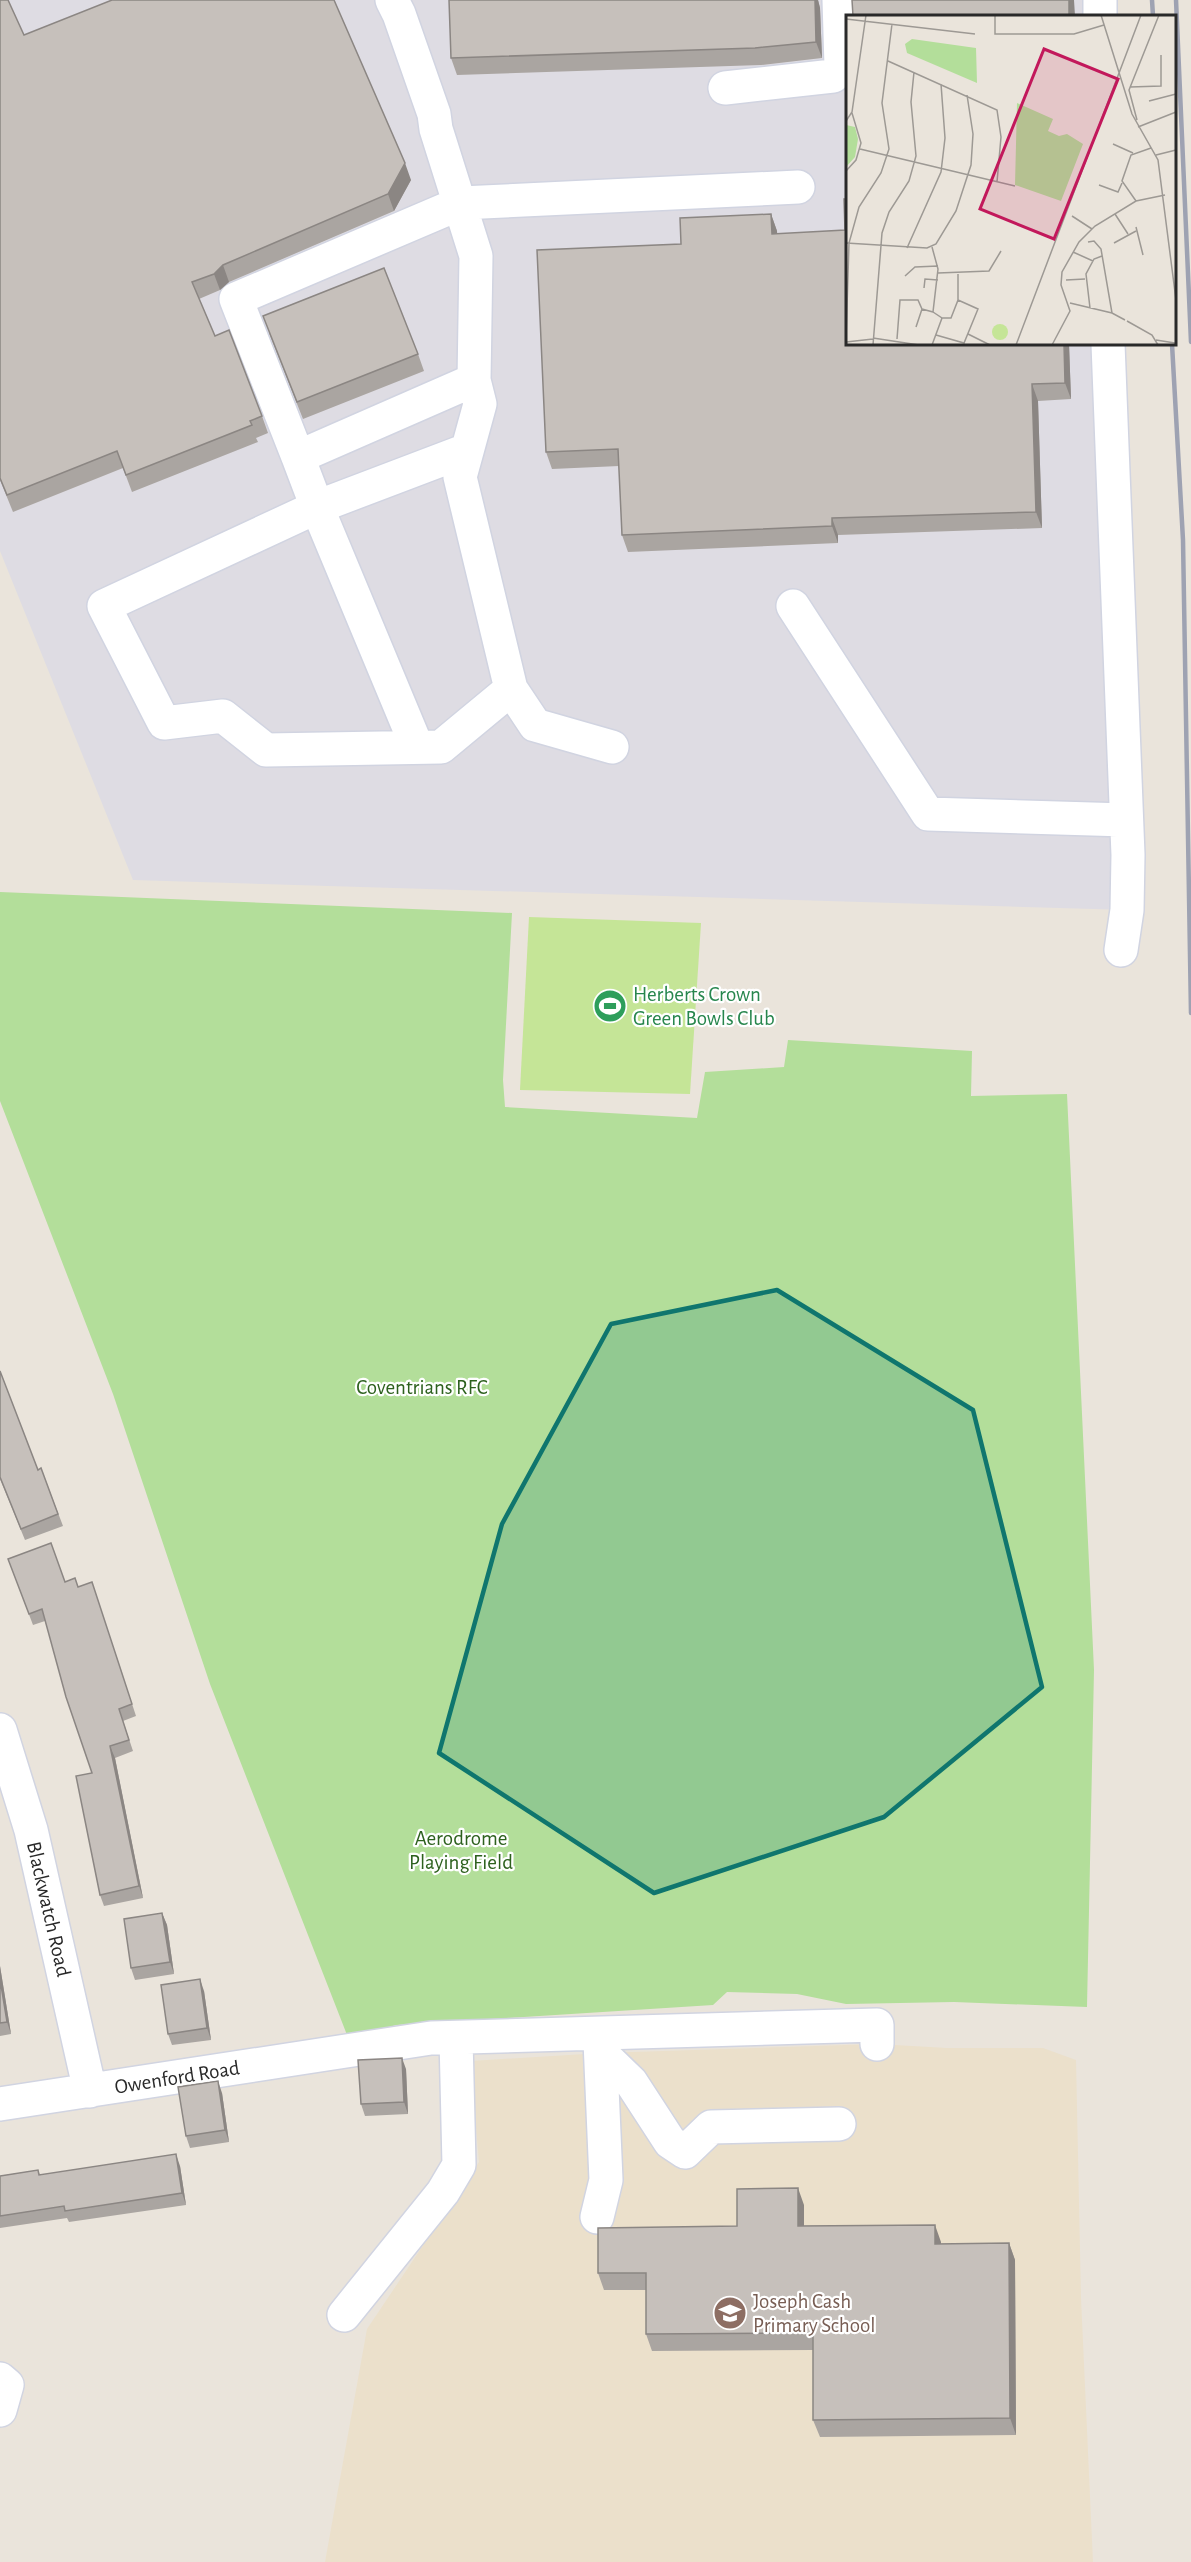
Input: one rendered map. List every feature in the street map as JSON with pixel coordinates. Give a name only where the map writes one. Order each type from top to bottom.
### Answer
[{"type":"street","points":[[392,0],[434,114],[436,129],[476,256],[474,380],[480,404],[460,477],[511,689],[535,725],[612,747]]},
{"type":"street","points":[[725,88],[833,76],[841,66],[839,0]]},
{"type":"street","points":[[417,747],[317,507],[236,299],[461,203],[798,187]]},
{"type":"street","points":[[1108,345],[1126,820],[1127,910],[1120,950]]},
{"type":"street","points":[[298,457],[474,380]]},
{"type":"street","points":[[467,450],[317,507],[104,606],[164,723],[223,716],[266,750],[441,747],[511,689]]},
{"type":"street","points":[[793,606],[928,814],[1126,820]]},
{"type":"street","name":"Blackwatch Road","points":[[0,1730],[31,1830],[90,2091]]},
{"type":"street","name":"Owenford Road","points":[[0,2104],[354,2048],[456,2038],[601,2043],[877,2025],[877,2044]]},
{"type":"street","points":[[344,2315],[443,2192],[459,2165],[456,2038]]},
{"type":"street","points":[[601,2043],[631,2082],[670,2142],[685,2152],[711,2127],[839,2124]]},
{"type":"street","points":[[597,2217],[606,2180],[601,2043]]},
{"type":"street","points":[[0,2379],[7,2385],[0,2409]]},
{"type":"highlighted area","points":[[777,1290],[973,1410],[1042,1687],[884,1817],[654,1893],[439,1753],[502,1524],[611,1324]]},
{"type":"shaded area","points":[[0,0],[1100,0],[1100,15],[846,15],[846,345],[1110,345],[1127,910],[133,880],[0,551]]},
{"type":"shaded area","name":"Joseph Cash Primary School","points":[[877,2044],[947,2048],[1043,2048],[1076,2060],[1081,2298],[1093,2562],[325,2562],[367,2329],[479,2162],[470,2061],[601,2053]]},
{"type":"green space","name":"Coventrians RFC","points":[[0,892],[512,913],[503,1080],[505,1107],[697,1118],[705,1072],[784,1067],[788,1040],[972,1051],[971,1096],[1067,1094],[1094,1670],[1087,2007],[954,2002],[846,2004],[797,1994],[727,1992],[713,2005],[396,2025],[349,2040],[210,1684],[113,1394],[0,1101]]},
{"type":"green space","name":"Herberts Crown Green Bowls Club","points":[[529,917],[701,923],[690,1094],[520,1090]]},
{"type":"building","points":[[0,0],[8,0],[24,35],[112,0],[334,0],[405,163],[388,194],[223,265],[214,274],[192,282],[215,336],[229,330],[262,416],[250,421],[252,425],[126,475],[117,451],[7,495],[0,478]]},
{"type":"building","points":[[449,0],[815,0],[816,42],[755,48],[451,58]]},
{"type":"building","points":[[852,0],[1069,0],[1069,15],[853,15]]},
{"type":"building","points":[[844,199],[846,199],[846,345],[1064,345],[1065,383],[1032,384],[1036,512],[832,518],[832,526],[622,535],[618,449],[546,452],[537,250],[681,244],[680,218],[771,214],[772,234],[845,230]]},
{"type":"building","points":[[384,268],[418,354],[297,402],[263,316]]},
{"type":"building","points":[[0,1371],[38,1470],[41,1468],[58,1514],[21,1529],[0,1477]]},
{"type":"building","points":[[51,1543],[65,1582],[75,1578],[78,1587],[92,1582],[132,1704],[119,1709],[129,1740],[110,1746],[139,1886],[100,1895],[76,1776],[92,1773],[66,1697],[42,1609],[29,1614],[8,1559]]},
{"type":"building","points":[[162,1913],[170,1962],[131,1968],[124,1919]]},
{"type":"building","points":[[0,1979],[7,2022],[0,2023]]},
{"type":"building","points":[[200,1979],[207,2028],[168,2034],[161,1985]]},
{"type":"building","points":[[402,2058],[404,2102],[361,2104],[358,2060]]},
{"type":"building","points":[[218,2081],[225,2130],[186,2136],[178,2087]]},
{"type":"building","points":[[176,2154],[182,2193],[65,2211],[64,2206],[0,2216],[0,2176],[38,2170],[39,2175]]},
{"type":"building","points":[[798,2188],[798,2226],[935,2225],[935,2244],[1009,2243],[1010,2418],[813,2420],[813,2333],[646,2334],[646,2273],[598,2273],[598,2228],[737,2226],[737,2189]]},
{"type":"railway","points":[[1152,0],[1153,15]]},
{"type":"railway","points":[[1176,0],[1191,342]]},
{"type":"railway","points":[[1172,345],[1183,540],[1191,1013]]},
{"type":"place","name":"Herberts Crown Green Bowls Club","points":[[610,1006]]},
{"type":"place","name":"Joseph Cash Primary School","points":[[730,2313]]},
{"type":"park label","name":"Aerodrome Playing Field","points":[[461,1850]]}]
